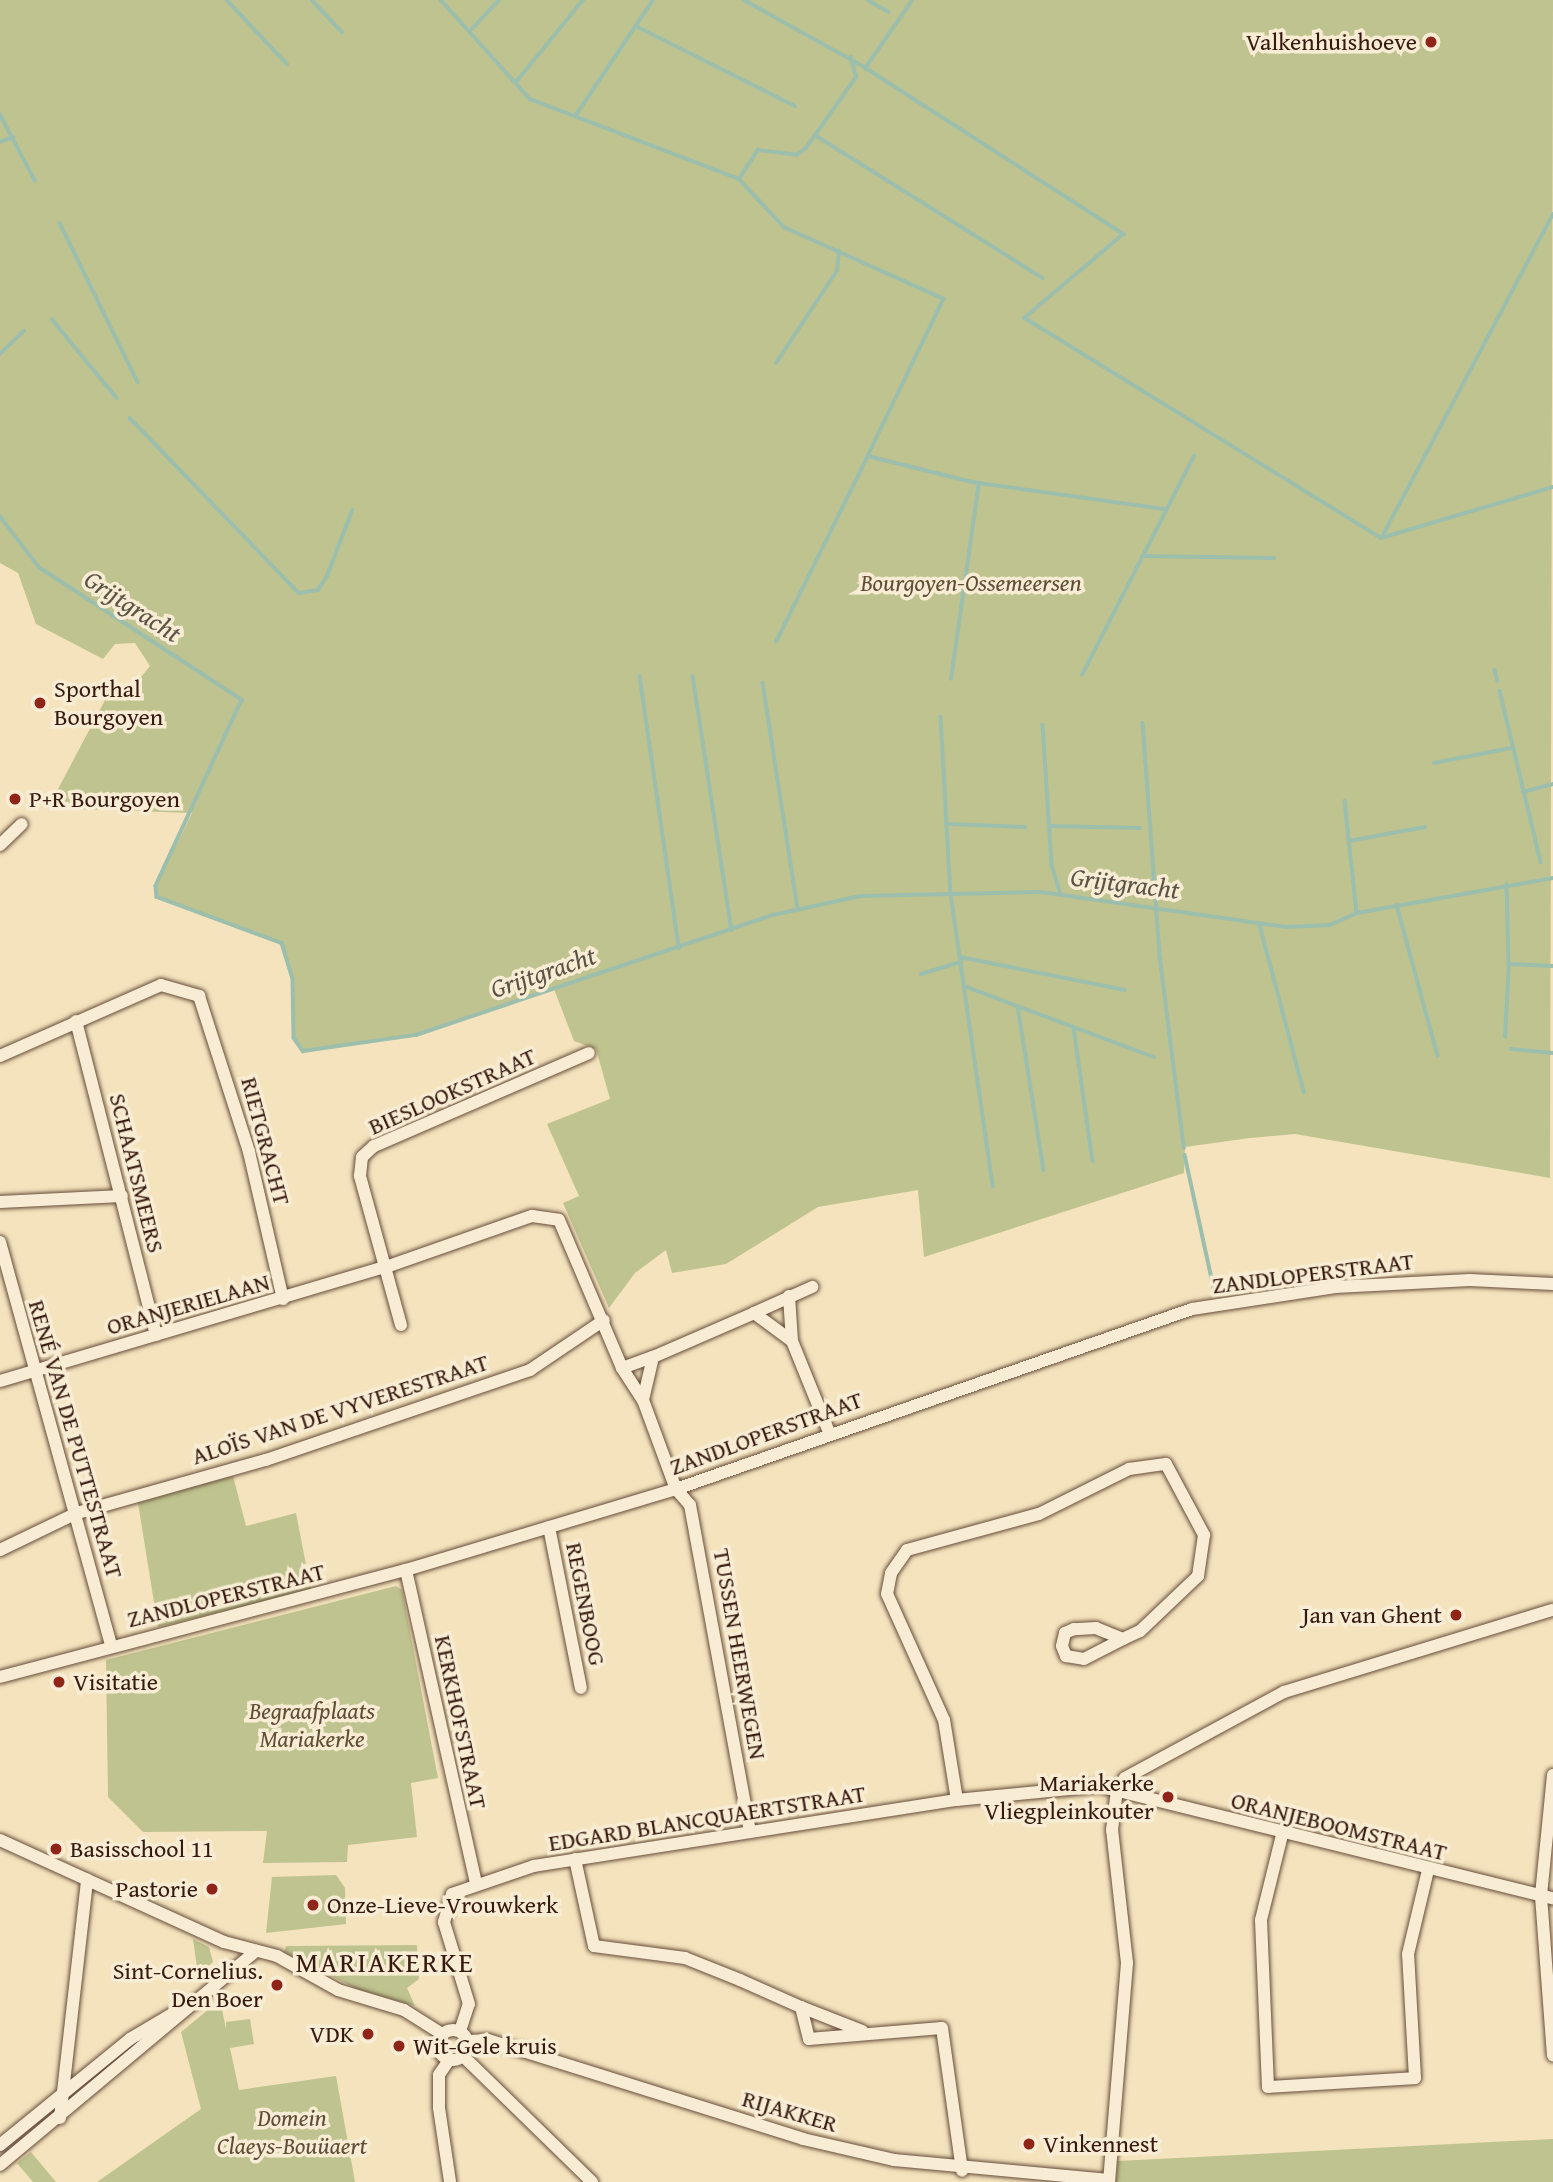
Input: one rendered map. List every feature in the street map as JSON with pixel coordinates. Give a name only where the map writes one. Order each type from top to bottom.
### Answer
[{"type":"street","points":[[0,845],[22,824]]},
{"type":"street","name":"RIETGRACHT","points":[[76,1021],[161,985],[200,996],[249,1152],[283,1299]]},
{"type":"street","points":[[0,1056],[76,1021]]},
{"type":"street","name":"SCHAATSMEERS","points":[[76,1021],[156,1335]]},
{"type":"street","name":"BIESLOOKSTRAAT","points":[[387,1267],[360,1176],[366,1151],[589,1053]]},
{"type":"street","points":[[0,1202],[122,1196]]},
{"type":"street","name":"ORANJERIELAAN","points":[[0,1381],[283,1299],[547,1215],[559,1220],[568,1237],[622,1368],[643,1400]]},
{"type":"street","name":"RENÉ VAN DE PUTTESTRAAT","points":[[0,1242],[77,1513],[111,1646]]},
{"type":"street","points":[[387,1267],[401,1325]]},
{"type":"street","name":"ZANDLOPERSTRAAT","points":[[0,1677],[407,1570],[676,1489],[829,1432],[1223,1301],[1433,1280],[1553,1284]]},
{"type":"street","points":[[622,1368],[812,1287]]},
{"type":"street","points":[[789,1296],[792,1341],[829,1432]]},
{"type":"street","points":[[754,1313],[792,1341]]},
{"type":"street","name":"ALOÏS VAN DE VYVERESTRAAT","points":[[0,1550],[77,1513],[266,1460],[530,1370],[604,1320]]},
{"type":"street","points":[[643,1400],[653,1357]]},
{"type":"street","name":"TUSSEN HEERWEGEN","points":[[643,1400],[676,1489],[690,1505],[721,1650],[750,1832]]},
{"type":"street","points":[[957,1800],[944,1720],[887,1594],[891,1573],[907,1550],[1039,1514],[1129,1469],[1166,1464],[1198,1518],[1205,1558],[1161,1616],[1123,1639]]},
{"type":"street","name":"REGENBOOG","points":[[549,1527],[582,1688]]},
{"type":"street","name":"KERKHOFSTRAAT","points":[[407,1570],[476,1884]]},
{"type":"street","points":[[1109,2181],[1127,1963],[1112,1830],[1116,1790],[1136,1769],[1284,1692],[1553,1610]]},
{"type":"street","points":[[1553,1775],[1547,1897],[1553,2056]]},
{"type":"street","name":"EDGARD BLANCQUAERTSTRAAT","points":[[464,2057],[468,1988],[442,1924],[452,1894],[476,1884],[575,1858],[957,1800],[1085,1786],[1116,1790]]},
{"type":"street","name":"ORANJEBOOMSTRAAT","points":[[1116,1790],[1282,1835],[1547,1897]]},
{"type":"street","points":[[1282,1835],[1261,1920],[1268,2087],[1415,2078],[1408,1954],[1427,1870]]},
{"type":"street","points":[[0,1840],[223,1942],[256,1951],[338,1990],[404,2010],[442,2034],[438,2049],[449,2060]]},
{"type":"street","points":[[575,1858],[594,1947],[685,1958],[862,2031]]},
{"type":"street","points":[[60,2118],[87,1880]]},
{"type":"street","points":[[0,2145],[130,2039],[178,2011],[256,1951]]},
{"type":"street","points":[[801,2007],[809,2039],[862,2031],[934,2026],[946,2034],[962,2171]]},
{"type":"street","points":[[0,2165],[154,2042],[178,2011]]},
{"type":"street","name":"RIJAKKER","points":[[442,2034],[488,2040],[803,2139],[962,2171],[1109,2181]]},
{"type":"street","points":[[450,2182],[439,2108],[439,2075],[449,2060],[464,2057],[592,2182]]},
{"type":"street","points":[[0,2133],[22,2127]]},
{"type":"green space","name":"Bourgoyen-Ossemeersen","points":[[0,0],[1553,0],[1550,1178],[1295,1134],[1250,1138],[1185,1147],[1184,1173],[924,1257],[918,1190],[818,1207],[726,1264],[672,1273],[666,1250],[635,1273],[609,1308],[563,1203],[579,1196],[547,1124],[610,1099],[596,1049],[574,1041],[554,989],[416,1035],[303,1051],[294,1038],[293,979],[282,943],[157,897],[156,886],[192,813],[48,808],[113,685],[132,688],[150,666],[135,643],[115,644],[103,659],[36,624],[18,573],[0,563]]},
{"type":"green space","points":[[233,1476],[246,1526],[296,1513],[311,1590],[158,1627],[138,1503]]},
{"type":"green space","name":"Begraafplaats Mariakerke","points":[[396,1586],[402,1590],[438,1778],[411,1783],[417,1837],[348,1845],[347,1862],[263,1863],[267,1831],[143,1832],[108,1797],[106,1660]]},
{"type":"green space","points":[[336,1875],[345,1888],[346,1924],[266,1933],[272,1877]]},
{"type":"green space","points":[[193,1939],[209,1947],[213,1962],[198,1975]]},
{"type":"green space","points":[[417,1945],[419,1979],[407,1988],[415,2006],[357,1989],[284,1952],[286,1946]]},
{"type":"green space","name":"Domein Claeys-Bouüaert","points":[[220,2000],[226,2029],[226,2022],[250,2019],[254,2044],[230,2048],[239,2090],[336,2076],[355,2182],[97,2182],[201,2109],[181,2032]]},
{"type":"green space","points":[[1553,2139],[1553,2182],[1116,2182],[1118,2161]]},
{"type":"green space","points":[[31,2152],[56,2182],[33,2182],[17,2163]]},
{"type":"waterway","points":[[227,0],[287,64]]},
{"type":"waterway","points":[[312,0],[342,32]]},
{"type":"waterway","points":[[441,0],[530,99],[739,179],[784,227],[944,299],[868,456],[972,482],[1165,509]]},
{"type":"waterway","points":[[472,29],[499,0]]},
{"type":"waterway","points":[[516,82],[583,0]]},
{"type":"waterway","points":[[576,115],[653,0]]},
{"type":"waterway","points":[[744,0],[866,68]]},
{"type":"waterway","points":[[868,0],[889,12]]},
{"type":"waterway","points":[[913,0],[866,68],[1124,234],[1025,318],[1381,538],[1553,487]]},
{"type":"waterway","points":[[636,26],[795,106]]},
{"type":"waterway","points":[[739,179],[758,150],[797,155],[806,148],[856,77],[851,58]]},
{"type":"waterway","points":[[0,114],[35,180]]},
{"type":"waterway","points":[[815,135],[1043,278]]},
{"type":"waterway","points":[[0,142],[13,137]]},
{"type":"waterway","points":[[1382,537],[1553,214]]},
{"type":"waterway","points":[[60,223],[138,382]]},
{"type":"waterway","points":[[776,363],[837,271],[839,251]]},
{"type":"waterway","points":[[52,319],[117,398]]},
{"type":"waterway","points":[[0,354],[24,331]]},
{"type":"waterway","points":[[130,418],[299,593],[318,590],[327,576],[352,511]]},
{"type":"waterway","points":[[776,642],[868,456]]},
{"type":"waterway","points":[[1082,675],[1194,456]]},
{"type":"waterway","points":[[951,679],[979,483]]},
{"type":"waterway","name":"Grijtgracht","points":[[0,516],[39,567],[242,700],[156,886],[157,897],[282,943],[293,979],[294,1038],[303,1051],[416,1035],[773,915],[860,896],[1041,892],[1286,927],[1330,925],[1357,913],[1553,878]]},
{"type":"waterway","points":[[1142,556],[1274,558]]},
{"type":"waterway","points":[[1495,670],[1498,681]]},
{"type":"waterway","points":[[640,676],[679,948]]},
{"type":"waterway","points":[[693,676],[732,930]]},
{"type":"waterway","points":[[763,683],[798,909]]},
{"type":"waterway","points":[[1500,691],[1541,862]]},
{"type":"waterway","points":[[941,717],[951,894],[993,1186]]},
{"type":"waterway","points":[[1143,723],[1160,956],[1184,1147]]},
{"type":"waterway","points":[[1043,725],[1052,865],[1061,894]]},
{"type":"waterway","points":[[1434,763],[1511,748]]},
{"type":"waterway","points":[[1523,792],[1553,784]]},
{"type":"waterway","points":[[1345,801],[1357,913]]},
{"type":"waterway","points":[[949,824],[1025,827]]},
{"type":"waterway","points":[[1050,826],[1140,828]]},
{"type":"waterway","points":[[1349,841],[1425,827]]},
{"type":"waterway","points":[[1507,884],[1509,964],[1553,966]]},
{"type":"waterway","points":[[1397,905],[1438,1056]]},
{"type":"waterway","points":[[1260,925],[1304,1092]]},
{"type":"waterway","points":[[960,957],[1125,990]]},
{"type":"waterway","points":[[921,974],[961,962]]},
{"type":"waterway","points":[[1505,1037],[1509,964]]},
{"type":"waterway","points":[[964,986],[1154,1057]]},
{"type":"waterway","points":[[1018,1006],[1044,1170]]},
{"type":"waterway","points":[[1074,1028],[1093,1161]]},
{"type":"waterway","points":[[1511,1049],[1553,1053]]},
{"type":"waterway","points":[[1185,1155],[1215,1293]]},
{"type":"place","name":"Valkenhuishoeve","points":[[1431,42]]},
{"type":"place","name":"Sporthal Bourgoyen","points":[[40,703]]},
{"type":"place","name":"P+R Bourgoyen","points":[[15,799]]},
{"type":"place","name":"Jan van Ghent","points":[[1456,1615]]},
{"type":"place","name":"Visitatie","points":[[59,1682]]},
{"type":"place","name":"Mariakerke Vliegpleinkouter","points":[[1168,1797]]},
{"type":"place","name":"Basisschool 11","points":[[56,1849]]},
{"type":"place","name":"Pastorie","points":[[212,1889]]},
{"type":"place","name":"Onze-Lieve-Vrouwkerk","points":[[313,1905]]},
{"type":"place","name":"Sint-Cornelius. Den Boer","points":[[277,1985]]},
{"type":"place","name":"VDK","points":[[368,2034]]},
{"type":"place","name":"Wit-Gele kruis","points":[[399,2046]]},
{"type":"place","name":"Vinkennest","points":[[1029,2144]]},
{"type":"district","name":"MARIAKERKE","points":[[385,1962]]}]
